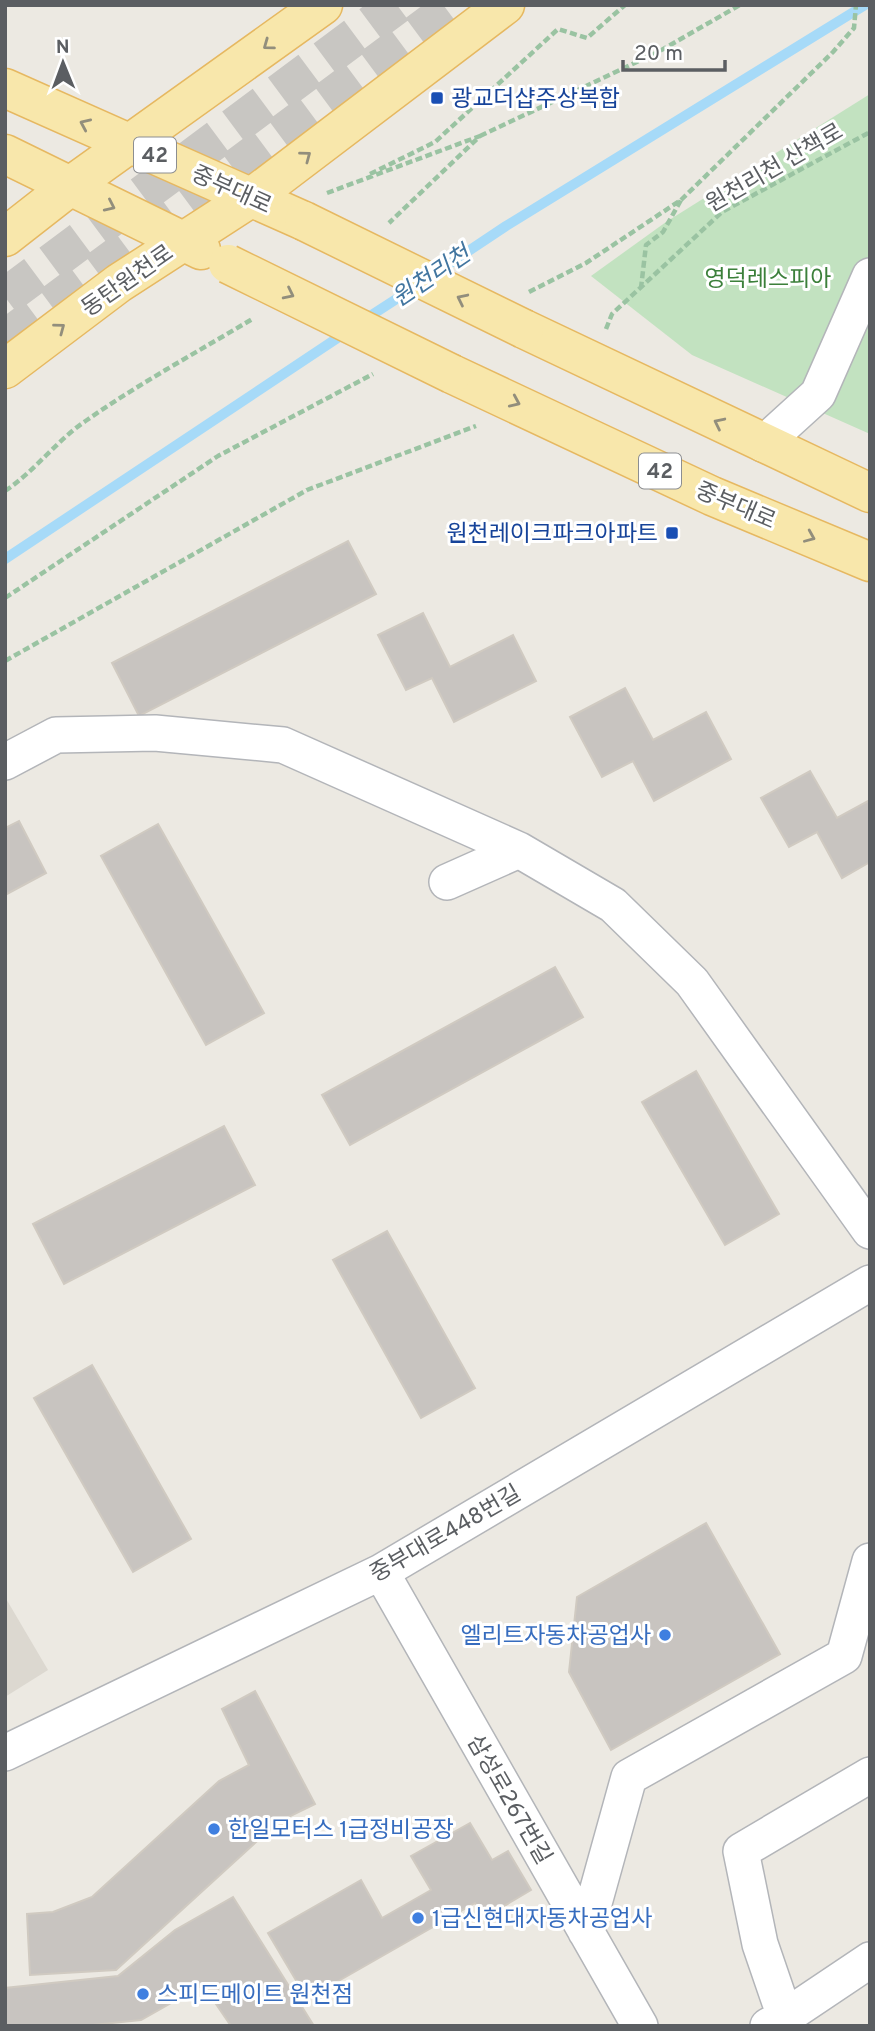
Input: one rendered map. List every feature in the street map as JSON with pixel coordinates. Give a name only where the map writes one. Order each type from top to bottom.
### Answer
[{"type":"main road","points":[[5,237],[69,187],[323,5]]},
{"type":"main road","name":"동탄원천로","points":[[5,369],[120,283],[183,240],[279,209],[505,5]]},
{"type":"main road","name":"중부대로","points":[[5,88],[279,209]]},
{"type":"main road","name":"42","points":[[5,154],[183,240]]},
{"type":"main road","name":"42","points":[[279,209],[523,329],[870,493]]},
{"type":"main road","name":"중부대로","points":[[183,240],[453,374],[712,496],[870,562]]},
{"type":"street","points":[[764,444],[818,394],[870,276]]},
{"type":"street","points":[[5,762],[56,735],[155,733],[283,746],[519,850],[614,905],[692,982],[870,1231]]},
{"type":"street","points":[[447,882],[519,850]]},
{"type":"street","name":"중부대로448번길","points":[[5,1754],[381,1572],[870,1283]]},
{"type":"street","points":[[586,1932],[629,1777],[844,1656],[870,1561]]},
{"type":"street","name":"삼성로267번길","points":[[381,1572],[640,2026]]},
{"type":"street","points":[[865,1976],[776,2021],[741,1851],[870,1775]]},
{"type":"path","points":[[279,209],[357,180],[435,142],[558,29],[587,38],[625,5]]},
{"type":"path","points":[[480,136],[658,52],[740,5]]},
{"type":"path","points":[[681,200],[833,52],[854,28],[856,5]]},
{"type":"path","name":"원천리천 산책로","points":[[592,362],[612,314],[722,212],[870,132]]},
{"type":"path","points":[[5,661],[307,490],[526,407]]},
{"type":"shaded area","points":[[5,1597],[48,1670],[5,1697]]},
{"type":"green space","name":"영덕레스피아","points":[[870,94],[870,434],[692,355],[591,276],[666,222]]},
{"type":"building","points":[[348,541],[376,594],[139,716],[112,663]]},
{"type":"building","points":[[423,613],[450,667],[513,635],[536,681],[454,722],[432,678],[406,690],[378,635]]},
{"type":"building","points":[[625,688],[653,740],[706,712],[731,759],[654,801],[633,761],[602,777],[570,717]]},
{"type":"building","points":[[810,771],[837,818],[870,800],[870,862],[842,878],[817,832],[789,847],[761,798]]},
{"type":"building","points":[[19,821],[46,873],[5,895],[5,828]]},
{"type":"building","points":[[158,824],[264,1013],[206,1045],[101,856]]},
{"type":"building","points":[[555,967],[583,1017],[350,1145],[322,1095]]},
{"type":"building","points":[[696,1071],[779,1214],[725,1245],[642,1102]]},
{"type":"building","points":[[224,1126],[255,1185],[64,1284],[33,1224]]},
{"type":"building","points":[[387,1231],[475,1388],[421,1418],[333,1260]]},
{"type":"building","points":[[92,1365],[191,1539],[133,1572],[34,1398]]},
{"type":"building","points":[[706,1523],[780,1654],[611,1750],[569,1672],[577,1597]]},
{"type":"building","points":[[255,1691],[315,1804],[278,1822],[116,1970],[30,1975],[27,1914],[53,1912],[92,1897],[219,1781],[249,1765],[222,1709]]},
{"type":"building","points":[[470,1823],[492,1860],[508,1851],[531,1890],[484,1918],[475,1903],[307,1999],[268,1933],[361,1880],[382,1918],[431,1890],[411,1856]]},
{"type":"building","points":[[233,1897],[314,2026],[231,2026],[203,1985],[141,2020],[83,2026],[5,2026],[5,1988],[118,1976],[175,1930]]},
{"type":"waterway","name":"원천리천","points":[[431,276],[506,226],[865,5]]},
{"type":"waterway","name":"원천리천","points":[[364,320],[418,285]]},
{"type":"waterway","name":"원천리천","points":[[5,559],[348,331]]},
{"type":"tunnel","points":[[5,297],[397,5]]},
{"type":"tunnel","points":[[5,339],[455,5]]},
{"type":"place","name":"광교더샵주상복합","points":[[437,98]]},
{"type":"place","name":"원천레이크파크아파트","points":[[672,533]]},
{"type":"place","name":"엘리트자동차공업사","points":[[665,1635]]},
{"type":"place","name":"한일모터스 1급정비공장","points":[[214,1829]]},
{"type":"place","name":"1급신현대자동차공업사","points":[[418,1918]]},
{"type":"place","name":"스피드메이트 원천점","points":[[143,1994]]}]
